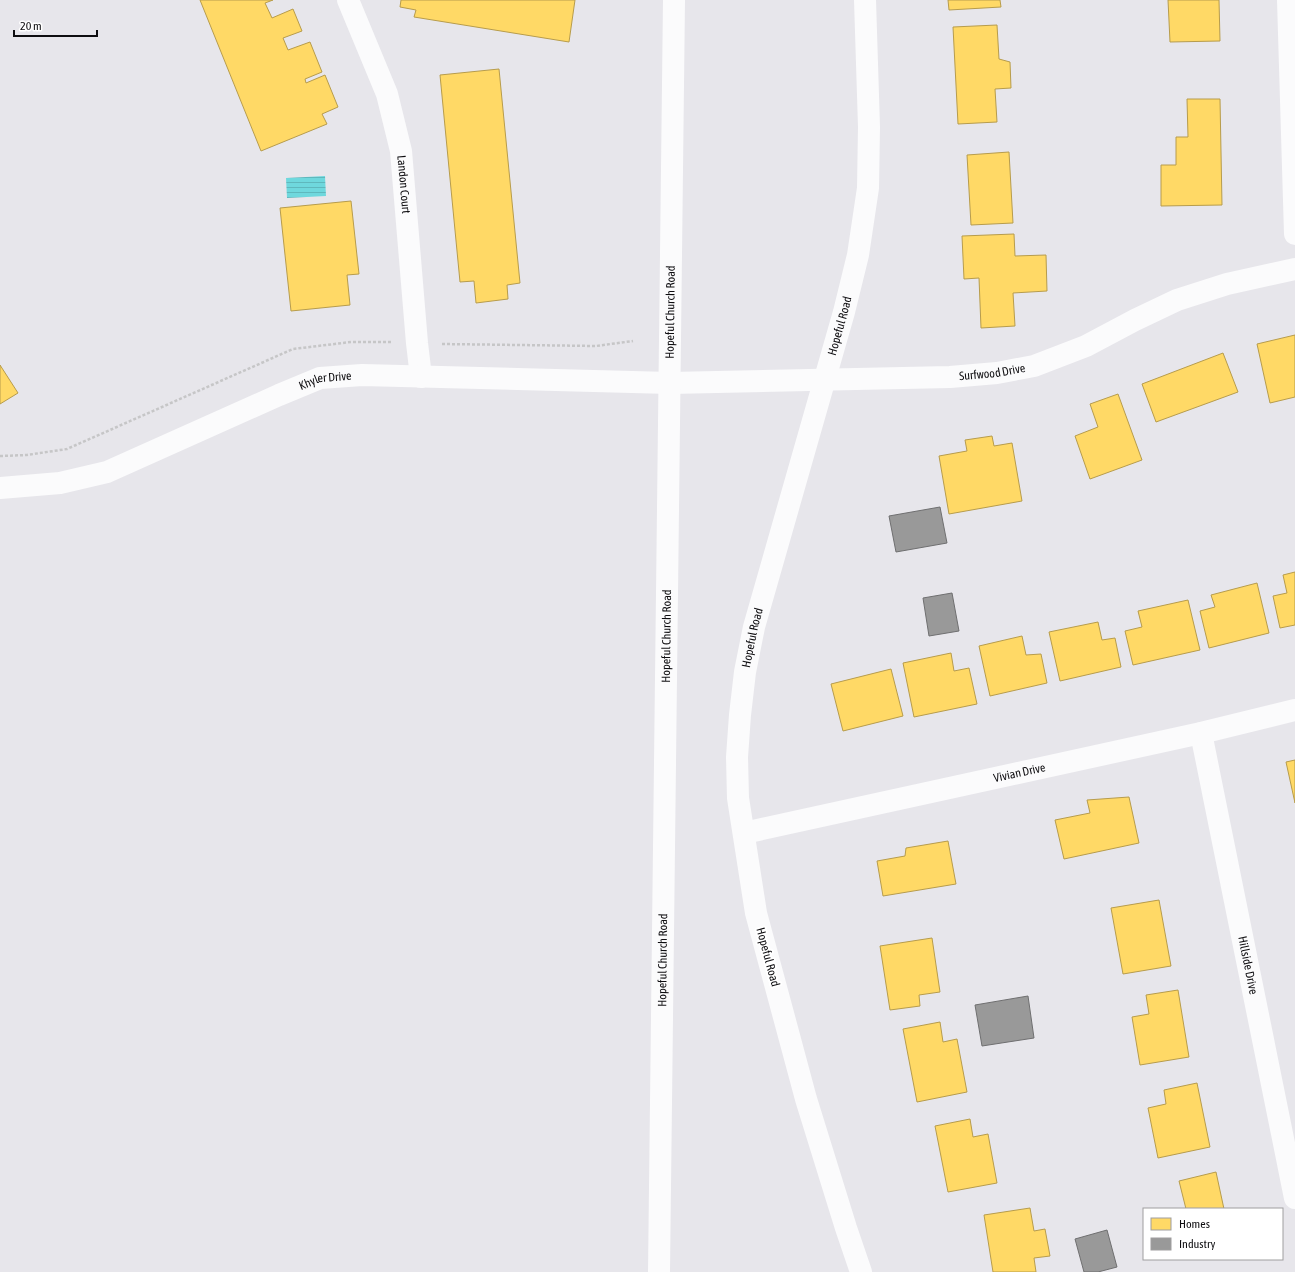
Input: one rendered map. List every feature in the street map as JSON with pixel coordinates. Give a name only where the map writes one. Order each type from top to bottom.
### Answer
[{"type":"street","name":"Landon Court","points":[[348,0],[387,94],[401,150],[416,335],[422,377]]},
{"type":"street","name":"Hopeful Church Road","points":[[659,1272],[674,0]]},
{"type":"street","name":"Hopeful Road","points":[[861,1272],[806,1099],[756,912],[738,798],[737,757],[740,715],[754,627],[844,312],[858,255],[868,188],[869,127],[865,0]]},
{"type":"street","points":[[1288,0],[1295,234]]},
{"type":"street","name":"Surfwood Drive","points":[[670,383],[950,377],[997,373],[1034,366],[1086,346],[1176,300],[1226,284],[1295,269]]},
{"type":"street","name":"Khyler Drive","points":[[0,488],[60,483],[108,472],[320,378],[362,375],[670,383]]},
{"type":"street","name":"Vivian Drive","points":[[744,833],[1201,733],[1295,710]]},
{"type":"street","name":"Hillside Drive","points":[[1201,733],[1295,1198]]},
{"type":"path","points":[[441,344],[596,346],[633,341]]},
{"type":"path","points":[[0,456],[27,455],[68,449],[293,349],[351,342],[391,342]]},
{"type":"water","points":[[325,176],[326,196],[287,198],[286,178]]},
{"type":"building: Homes","points":[[200,0],[273,0],[265,3],[272,18],[293,9],[302,31],[283,38],[288,50],[310,42],[322,72],[305,79],[306,83],[325,75],[338,107],[322,114],[327,124],[261,151]]},
{"type":"building: Homes","points":[[401,0],[575,0],[569,42],[414,17],[416,10],[400,7]]},
{"type":"building: Homes","points":[[948,0],[1000,0],[1001,7],[949,10]]},
{"type":"building: Homes","points":[[1168,0],[1219,0],[1220,41],[1170,42]]},
{"type":"building: Homes","points":[[997,25],[999,59],[1010,62],[1011,88],[995,89],[997,122],[958,124],[953,27]]},
{"type":"building: Homes","points":[[499,69],[520,283],[507,285],[508,299],[476,303],[474,281],[460,282],[440,75]]},
{"type":"building: Homes","points":[[1187,99],[1220,99],[1222,205],[1161,206],[1161,165],[1176,165],[1176,137],[1188,137]]},
{"type":"building: Homes","points":[[1009,152],[1013,223],[971,225],[967,155]]},
{"type":"building: Homes","points":[[351,201],[359,274],[347,275],[350,305],[291,311],[280,208]]},
{"type":"building: Homes","points":[[1014,234],[1015,256],[1046,255],[1047,291],[1013,293],[1015,326],[981,328],[979,278],[964,279],[962,236]]},
{"type":"building: Homes","points":[[1295,335],[1295,397],[1270,403],[1257,344]]},
{"type":"building: Homes","points":[[1223,353],[1238,392],[1156,422],[1142,384]]},
{"type":"building: Homes","points":[[0,365],[18,393],[0,404]]},
{"type":"building: Homes","points":[[1118,394],[1142,460],[1090,479],[1075,436],[1098,427],[1090,404]]},
{"type":"building: Homes","points":[[992,436],[994,446],[1012,443],[1022,501],[949,514],[939,456],[967,451],[965,440]]},
{"type":"building: Homes","points":[[1295,572],[1295,625],[1280,628],[1273,596],[1287,593],[1283,575]]},
{"type":"building: Homes","points":[[1257,583],[1269,633],[1209,648],[1200,611],[1215,607],[1211,595]]},
{"type":"building: Homes","points":[[1188,600],[1200,650],[1133,665],[1125,631],[1142,627],[1138,611]]},
{"type":"building: Homes","points":[[1098,622],[1102,640],[1115,638],[1121,667],[1060,681],[1049,632]]},
{"type":"building: Homes","points":[[1022,636],[1026,655],[1041,654],[1047,683],[990,696],[979,646]]},
{"type":"building: Homes","points":[[951,653],[954,671],[969,668],[977,704],[914,717],[903,663]]},
{"type":"building: Homes","points":[[891,669],[903,716],[843,731],[831,684]]},
{"type":"building: Homes","points":[[1295,760],[1295,803],[1286,762]]},
{"type":"building: Homes","points":[[1129,797],[1139,843],[1064,859],[1055,820],[1090,813],[1087,800]]},
{"type":"building: Homes","points":[[948,841],[956,884],[883,896],[877,861],[905,856],[906,848]]},
{"type":"building: Homes","points":[[1159,900],[1171,966],[1123,974],[1111,908]]},
{"type":"building: Homes","points":[[932,938],[940,992],[919,995],[920,1006],[890,1010],[880,946]]},
{"type":"building: Homes","points":[[1178,990],[1189,1057],[1140,1065],[1132,1017],[1149,1014],[1146,995]]},
{"type":"building: Homes","points":[[940,1022],[943,1042],[957,1039],[967,1092],[917,1102],[903,1029]]},
{"type":"building: Homes","points":[[1197,1083],[1210,1147],[1158,1158],[1148,1108],[1166,1104],[1164,1090]]},
{"type":"building: Homes","points":[[970,1119],[973,1137],[988,1134],[997,1183],[948,1192],[935,1126]]},
{"type":"building: Homes","points":[[1216,1172],[1224,1208],[1186,1208],[1179,1181]]},
{"type":"building: Homes","points":[[1030,1208],[1034,1231],[1045,1229],[1050,1256],[1034,1258],[1036,1272],[993,1272],[984,1215]]},
{"type":"building: Industry","points":[[940,507],[947,543],[896,552],[889,516]]},
{"type":"building: Industry","points":[[952,593],[959,631],[929,636],[923,598]]},
{"type":"building: Industry","points":[[1028,996],[1034,1038],[982,1046],[975,1005]]},
{"type":"building: Industry","points":[[1107,1230],[1117,1267],[1098,1272],[1084,1272],[1075,1239]]}]
